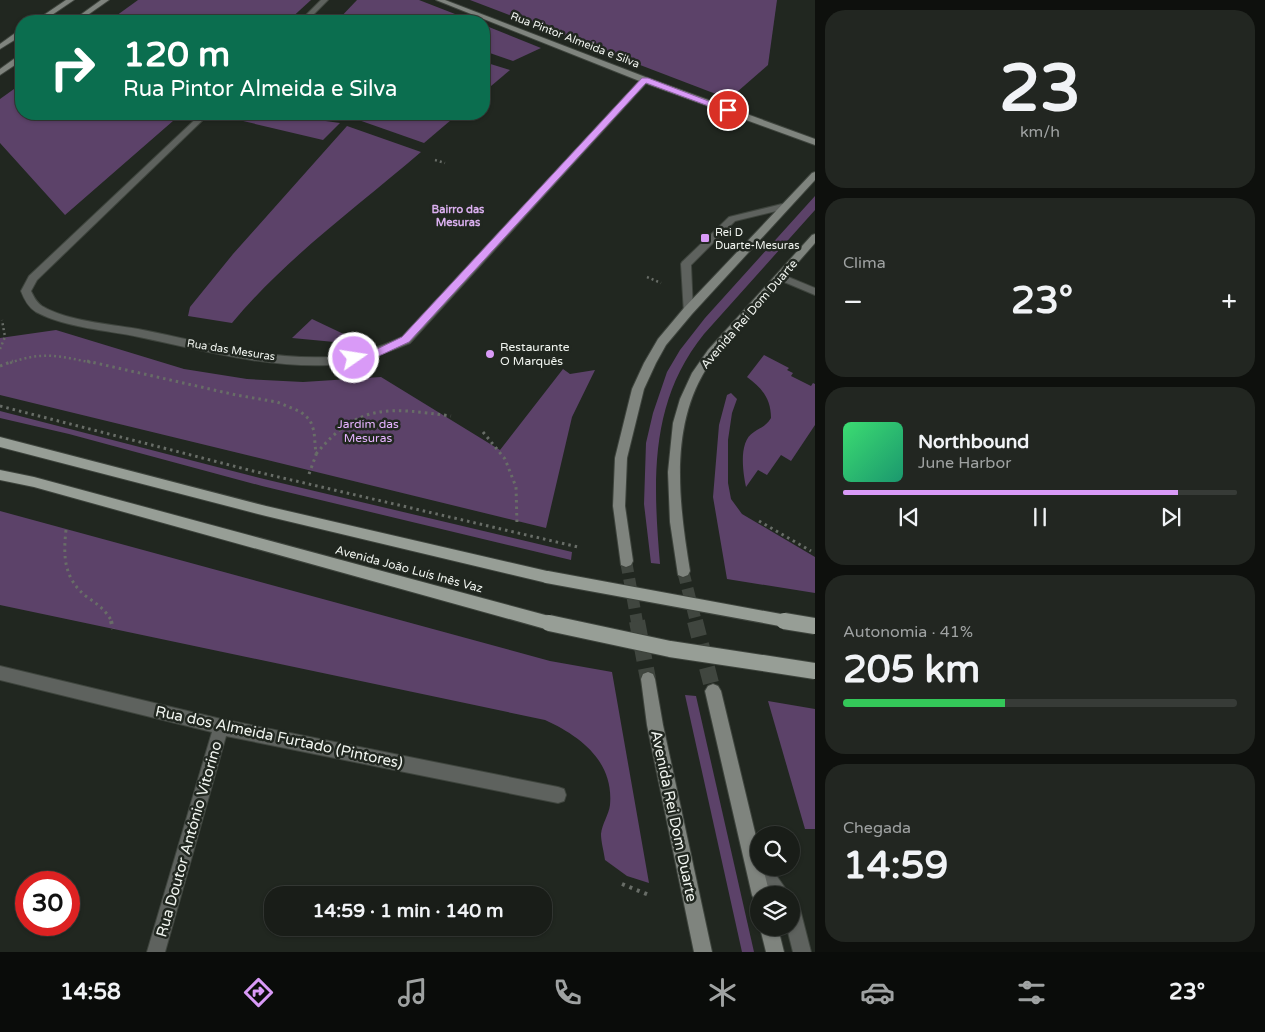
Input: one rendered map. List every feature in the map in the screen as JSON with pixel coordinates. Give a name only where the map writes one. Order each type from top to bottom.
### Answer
[{"type":"main road","points":[[48,15],[71,0]]},
{"type":"main road","points":[[84,15],[106,0]]},
{"type":"main road","name":"Rua Pintor Almeida e Silva","points":[[439,0],[478,15]]},
{"type":"main road","name":"Rua Pintor Almeida e Silva","points":[[490,20],[645,80],[815,142]]},
{"type":"main road","points":[[0,47],[15,37]]},
{"type":"main road","points":[[0,73],[15,62]]},
{"type":"main road","points":[[626,561],[619,506],[621,458],[638,389],[650,363],[662,342],[688,310],[815,175]]},
{"type":"main road","name":"Avenida Rei Dom Duarte","points":[[683,571],[676,525],[673,476],[676,439],[696,376],[711,354],[815,237]]},
{"type":"main road","name":"Avenida João Luís Inês Vaz","points":[[0,442],[266,511],[546,577],[815,626]]},
{"type":"main road","name":"Avenida João Luís Inês Vaz","points":[[0,475],[42,484],[549,623],[670,649],[815,671]]},
{"type":"main road","name":"Avenida Rei Dom Duarte","points":[[648,679],[655,725],[703,952]]},
{"type":"main road","points":[[713,691],[750,836]]},
{"type":"main road","points":[[771,936],[775,952]]},
{"type":"street","points":[[309,15],[325,0]]},
{"type":"street","name":"Rua das Mesuras","points":[[199,120],[33,278],[26,291],[30,302],[41,310],[87,323],[267,358],[319,361],[354,358],[378,353],[406,340],[645,80]]},
{"type":"street","points":[[688,310],[686,264],[732,219],[786,206]]},
{"type":"street","points":[[781,277],[815,292]]},
{"type":"street","name":"Rua dos Almeida Furtado (Pintores)","points":[[0,673],[222,727],[558,795]]},
{"type":"street","name":"Rua Doutor António Vitorino","points":[[156,952],[222,727]]},
{"type":"street","points":[[798,936],[802,952]]},
{"type":"path","points":[[436,160],[445,164]]},
{"type":"path","points":[[0,349],[5,337],[2,320]]},
{"type":"path","points":[[0,366],[29,356],[50,355],[277,402],[301,412],[310,420],[314,431],[316,455]]},
{"type":"path","points":[[0,406],[254,471],[578,547]]},
{"type":"path","points":[[309,474],[316,455],[326,440],[362,415],[384,410],[451,416]]},
{"type":"path","points":[[483,432],[505,459],[516,488],[517,524]]},
{"type":"path","points":[[759,521],[810,551]]},
{"type":"path","points":[[66,530],[64,564],[71,581],[104,609],[113,621],[113,629]]},
{"type":"path","points":[[622,884],[649,896]]},
{"type":"green space","points":[[138,0],[311,0],[295,15],[117,15]]},
{"type":"green space","points":[[357,0],[419,0],[458,15],[343,15]]},
{"type":"green space","points":[[470,0],[777,0],[768,65],[729,99]]},
{"type":"green space","points":[[490,27],[541,48],[513,61],[490,53]]},
{"type":"green space","points":[[490,64],[510,70],[490,87]]},
{"type":"green space","points":[[15,88],[15,120],[174,120],[65,215],[0,143],[0,99]]},
{"type":"green space","points":[[239,120],[318,120],[340,123],[323,140]]},
{"type":"green space","points":[[359,120],[451,120],[424,143]]},
{"type":"green space","points":[[347,126],[421,152],[299,255],[253,299],[232,323],[188,316],[190,307],[233,254]]},
{"type":"green space","points":[[815,196],[815,210],[704,334],[686,360],[673,387],[664,415],[656,473],[660,564],[651,563],[644,504],[646,443],[653,413],[667,372],[680,350],[705,318]]},
{"type":"green space","points":[[312,319],[358,341],[345,343],[292,338]]},
{"type":"green space","name":"Jardim das Mesuras","points":[[56,330],[184,369],[247,379],[303,382],[381,377],[500,450],[563,369],[570,374],[595,370],[572,417],[546,528],[0,395],[0,338]]},
{"type":"green space","points":[[764,355],[789,368],[787,370],[793,373],[791,376],[811,386],[813,383],[815,384],[815,425],[791,461],[781,455],[767,475],[758,470],[746,487],[743,458],[746,442],[749,436],[766,425],[771,418],[771,411],[765,394],[747,377]]},
{"type":"green space","points":[[731,393],[737,399],[732,413],[728,440],[728,483],[731,499],[742,514],[815,557],[815,593],[727,579],[713,497],[719,425],[727,395]]},
{"type":"green space","points":[[0,411],[264,479],[572,552],[571,560],[262,486],[69,434],[0,418]]},
{"type":"green space","points":[[0,511],[550,661],[612,672],[649,883],[627,876],[605,860],[601,834],[610,805],[610,789],[606,775],[592,752],[582,742],[558,726],[545,720],[0,605]]},
{"type":"green space","points":[[685,695],[696,696],[754,952],[742,952]]},
{"type":"green space","points":[[768,701],[815,709],[815,829],[805,829]]},
{"type":"tunnel","points":[[626,561],[637,622]]},
{"type":"tunnel","points":[[683,571],[696,622]]},
{"type":"tunnel","points":[[637,621],[648,679]]},
{"type":"tunnel","points":[[695,621],[713,691]]},
{"type":"place","name":"Rei D Duarte-Mesuras","points":[[705,238]]},
{"type":"place","name":"Restaurante O Marquês","points":[[490,354]]},
{"type":"district","name":"Bairro das Mesuras","points":[[458,215]]},
{"type":"route","points":[[354,358],[378,353],[406,340],[645,80],[728,110]]}]
